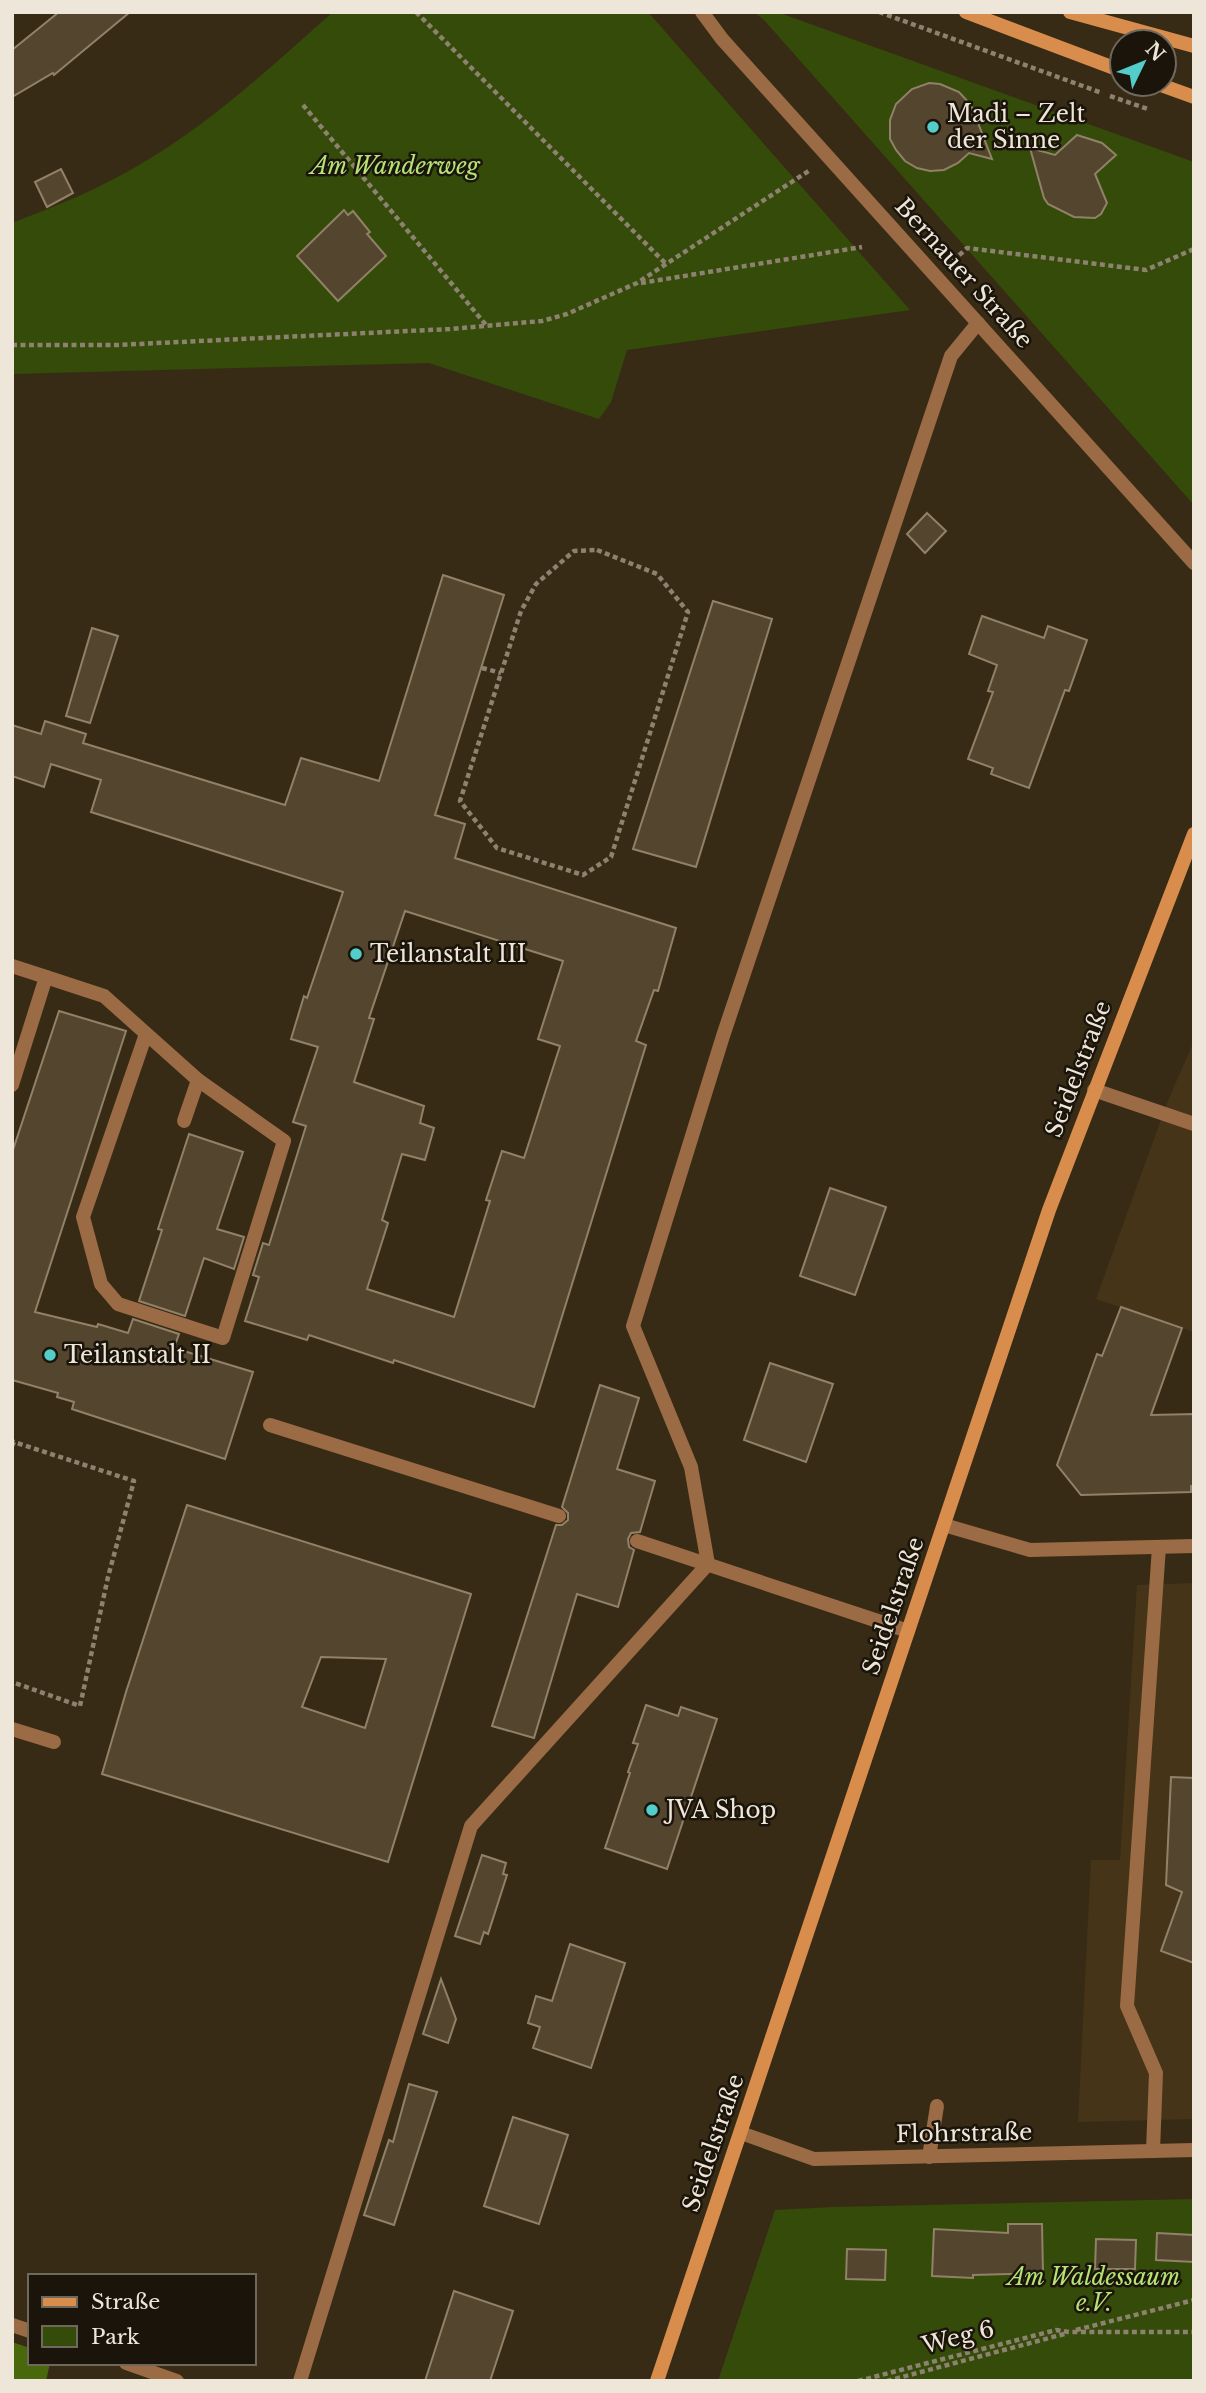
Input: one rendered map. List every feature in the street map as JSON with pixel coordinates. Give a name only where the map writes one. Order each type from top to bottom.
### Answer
[{"type":"main road","points":[[966,12],[1108,66]]},
{"type":"main road","points":[[1070,12],[1194,46]]},
{"type":"main road","name":"Seidelstraße","points":[[657,2381],[1049,1210],[1094,1090],[1192,849],[1194,834]]},
{"type":"street","name":"Bernauer Straße","points":[[702,12],[722,39],[1194,563]]},
{"type":"street","points":[[708,1564],[691,1467],[633,1326],[723,1036],[951,356],[978,323]]},
{"type":"street","points":[[12,967],[104,996],[198,1080],[284,1141],[223,1338],[118,1304],[101,1284],[90,1245],[83,1217],[146,1034]]},
{"type":"street","points":[[12,1085],[46,977]]},
{"type":"street","points":[[184,1121],[198,1080]]},
{"type":"street","points":[[1094,1090],[1194,1124]]},
{"type":"street","points":[[270,1425],[559,1516]]},
{"type":"street","points":[[944,1525],[1030,1549],[1194,1546]]},
{"type":"street","points":[[637,1541],[908,1631]]},
{"type":"street","points":[[1153,2151],[1156,2073],[1127,2006],[1159,1547]]},
{"type":"street","points":[[300,2381],[471,1826],[708,1564]]},
{"type":"street","points":[[12,1728],[54,1742]]},
{"type":"street","points":[[929,2157],[937,2106]]},
{"type":"street","name":"Flohrstraße","points":[[741,2133],[814,2159],[1194,2150]]},
{"type":"street","points":[[131,2365],[177,2381]]},
{"type":"path","points":[[416,12],[666,264]]},
{"type":"path","points":[[879,12],[1159,113]]},
{"type":"path","points":[[303,105],[486,325]]},
{"type":"path","points":[[12,345],[117,345],[542,321],[567,314],[637,283],[800,176]]},
{"type":"path","points":[[637,283],[862,247]]},
{"type":"path","points":[[967,248],[1146,270],[1194,249]]},
{"type":"path","points":[[597,550],[657,574],[688,612],[611,857],[583,875],[497,848],[460,801],[501,673],[521,611],[536,584],[574,551],[597,550]]},
{"type":"path","points":[[482,668],[501,673]]},
{"type":"path","points":[[12,1446],[14,1442],[134,1481],[108,1577],[80,1706],[12,1682]]},
{"type":"path","points":[[887,2381],[1194,2300]]},
{"type":"path","name":"Weg 6","points":[[858,2381],[1056,2330],[1194,2332]]},
{"type":"shaded area","points":[[1194,1041],[1194,1332],[1096,1299],[1167,1103]]},
{"type":"shaded area","points":[[1194,1583],[1194,2119],[1078,2122],[1091,1860],[1120,1860],[1137,1585]]},
{"type":"green space","name":"Am Wanderweg","points":[[333,12],[648,12],[910,310],[627,350],[611,402],[599,419],[429,363],[12,374],[12,223],[93,189],[165,149],[240,93]]},
{"type":"green space","points":[[754,12],[777,12],[1194,162],[1194,505],[764,20]]},
{"type":"green space","name":"Am Waldessaum e.V.","points":[[1194,2199],[1194,2381],[718,2381],[775,2210]]},
{"type":"green space","points":[[12,2342],[28,2347],[28,2365],[50,2365],[46,2381],[12,2381]]},
{"type":"building","points":[[59,12],[130,12],[54,75],[53,73],[12,97],[12,50]]},
{"type":"building","name":"Madi – Zelt der Sinne","points":[[929,83],[940,84],[959,92],[971,105],[992,159],[969,153],[944,170],[930,171],[905,161],[890,139],[890,120],[896,104],[912,89]]},
{"type":"building","points":[[1077,135],[1102,143],[1116,155],[1095,174],[1107,203],[1101,214],[1095,218],[1074,217],[1048,204],[1030,148],[1055,155]]},
{"type":"building","points":[[61,169],[73,193],[47,207],[35,182]]},
{"type":"building","points":[[344,210],[348,215],[353,211],[370,232],[367,234],[386,256],[338,301],[297,256]]},
{"type":"building","points":[[927,513],[946,531],[925,553],[907,534]]},
{"type":"building","points":[[443,575],[504,595],[435,815],[465,824],[455,858],[676,928],[658,991],[654,990],[636,1041],[646,1045],[534,1407],[394,1360],[393,1363],[309,1335],[307,1340],[245,1321],[259,1277],[253,1275],[263,1243],[269,1245],[306,1126],[293,1122],[318,1047],[291,1039],[343,892],[91,812],[101,780],[51,764],[44,787],[12,776],[12,725],[41,734],[45,721],[86,734],[83,743],[285,805],[301,758],[379,781]],"holes":[[[405,911],[563,961],[538,1039],[560,1046],[524,1158],[502,1151],[486,1200],[490,1201],[454,1317],[367,1289],[388,1223],[382,1220],[402,1154],[425,1160],[434,1128],[420,1123],[424,1106],[354,1082],[374,1019],[369,1018]]]},
{"type":"building","points":[[713,601],[772,619],[696,867],[633,849]]},
{"type":"building","points":[[982,616],[1044,638],[1048,626],[1087,640],[1069,691],[1065,690],[1029,788],[991,774],[993,768],[968,759],[993,692],[988,691],[997,665],[969,654]]},
{"type":"building","points":[[92,628],[118,636],[90,723],[66,716]]},
{"type":"building","points":[[59,1011],[126,1031],[35,1312],[97,1327],[98,1324],[128,1333],[133,1319],[179,1334],[174,1348],[253,1372],[225,1459],[72,1409],[74,1402],[57,1397],[58,1393],[12,1380],[12,1153]]},
{"type":"building","points":[[189,1134],[243,1152],[217,1229],[244,1237],[234,1269],[204,1258],[185,1316],[139,1301],[162,1230],[158,1229]]},
{"type":"building","points":[[830,1188],[886,1207],[855,1295],[800,1276]]},
{"type":"building","points":[[1121,1307],[1182,1328],[1151,1415],[1194,1414],[1194,1486],[1191,1486],[1191,1492],[1081,1495],[1057,1465],[1097,1354],[1102,1356]]},
{"type":"building","points":[[770,1363],[833,1384],[806,1462],[744,1440]]},
{"type":"building","points":[[600,1385],[639,1398],[617,1469],[655,1481],[640,1532],[631,1533],[628,1539],[629,1547],[634,1550],[618,1607],[577,1594],[534,1738],[492,1726],[556,1525],[562,1525],[568,1520],[568,1513],[562,1507]]},
{"type":"building","points":[[187,1505],[471,1594],[388,1862],[102,1774]],"holes":[[[321,1657],[386,1659],[365,1728],[302,1707]]]},
{"type":"building","name":"JVA Shop","points":[[646,1705],[678,1716],[681,1707],[717,1719],[667,1869],[605,1848],[630,1773],[628,1772],[638,1744],[633,1743]]},
{"type":"building","points":[[1171,1777],[1194,1778],[1194,1963],[1161,1951],[1182,1892],[1166,1885]]},
{"type":"building","points":[[482,1855],[506,1863],[503,1874],[507,1875],[488,1934],[484,1932],[480,1944],[455,1936]]},
{"type":"building","points":[[570,1944],[625,1963],[591,2068],[533,2048],[540,2027],[528,2023],[536,1996],[552,2001]]},
{"type":"building","points":[[441,1979],[456,2019],[448,2043],[423,2034]]},
{"type":"building","points":[[409,2084],[437,2092],[394,2225],[364,2215],[389,2140],[393,2142]]},
{"type":"building","points":[[513,2117],[568,2135],[539,2224],[484,2206]]},
{"type":"building","points":[[1008,2224],[1042,2224],[1043,2273],[973,2275],[973,2278],[932,2276],[934,2229],[1008,2233]]},
{"type":"building","points":[[1157,2233],[1194,2235],[1194,2262],[1156,2260]]},
{"type":"building","points":[[1096,2239],[1136,2240],[1135,2269],[1095,2269]]},
{"type":"building","points":[[847,2249],[886,2250],[885,2280],[846,2279]]},
{"type":"building","points":[[454,2291],[513,2311],[490,2381],[425,2381]]},
{"type":"place","name":"Madi – Zelt der Sinne","points":[[933,127]]},
{"type":"place","name":"Teilanstalt III","points":[[356,954]]},
{"type":"place","name":"Teilanstalt II","points":[[50,1355]]},
{"type":"place","name":"JVA Shop","points":[[652,1810]]}]
